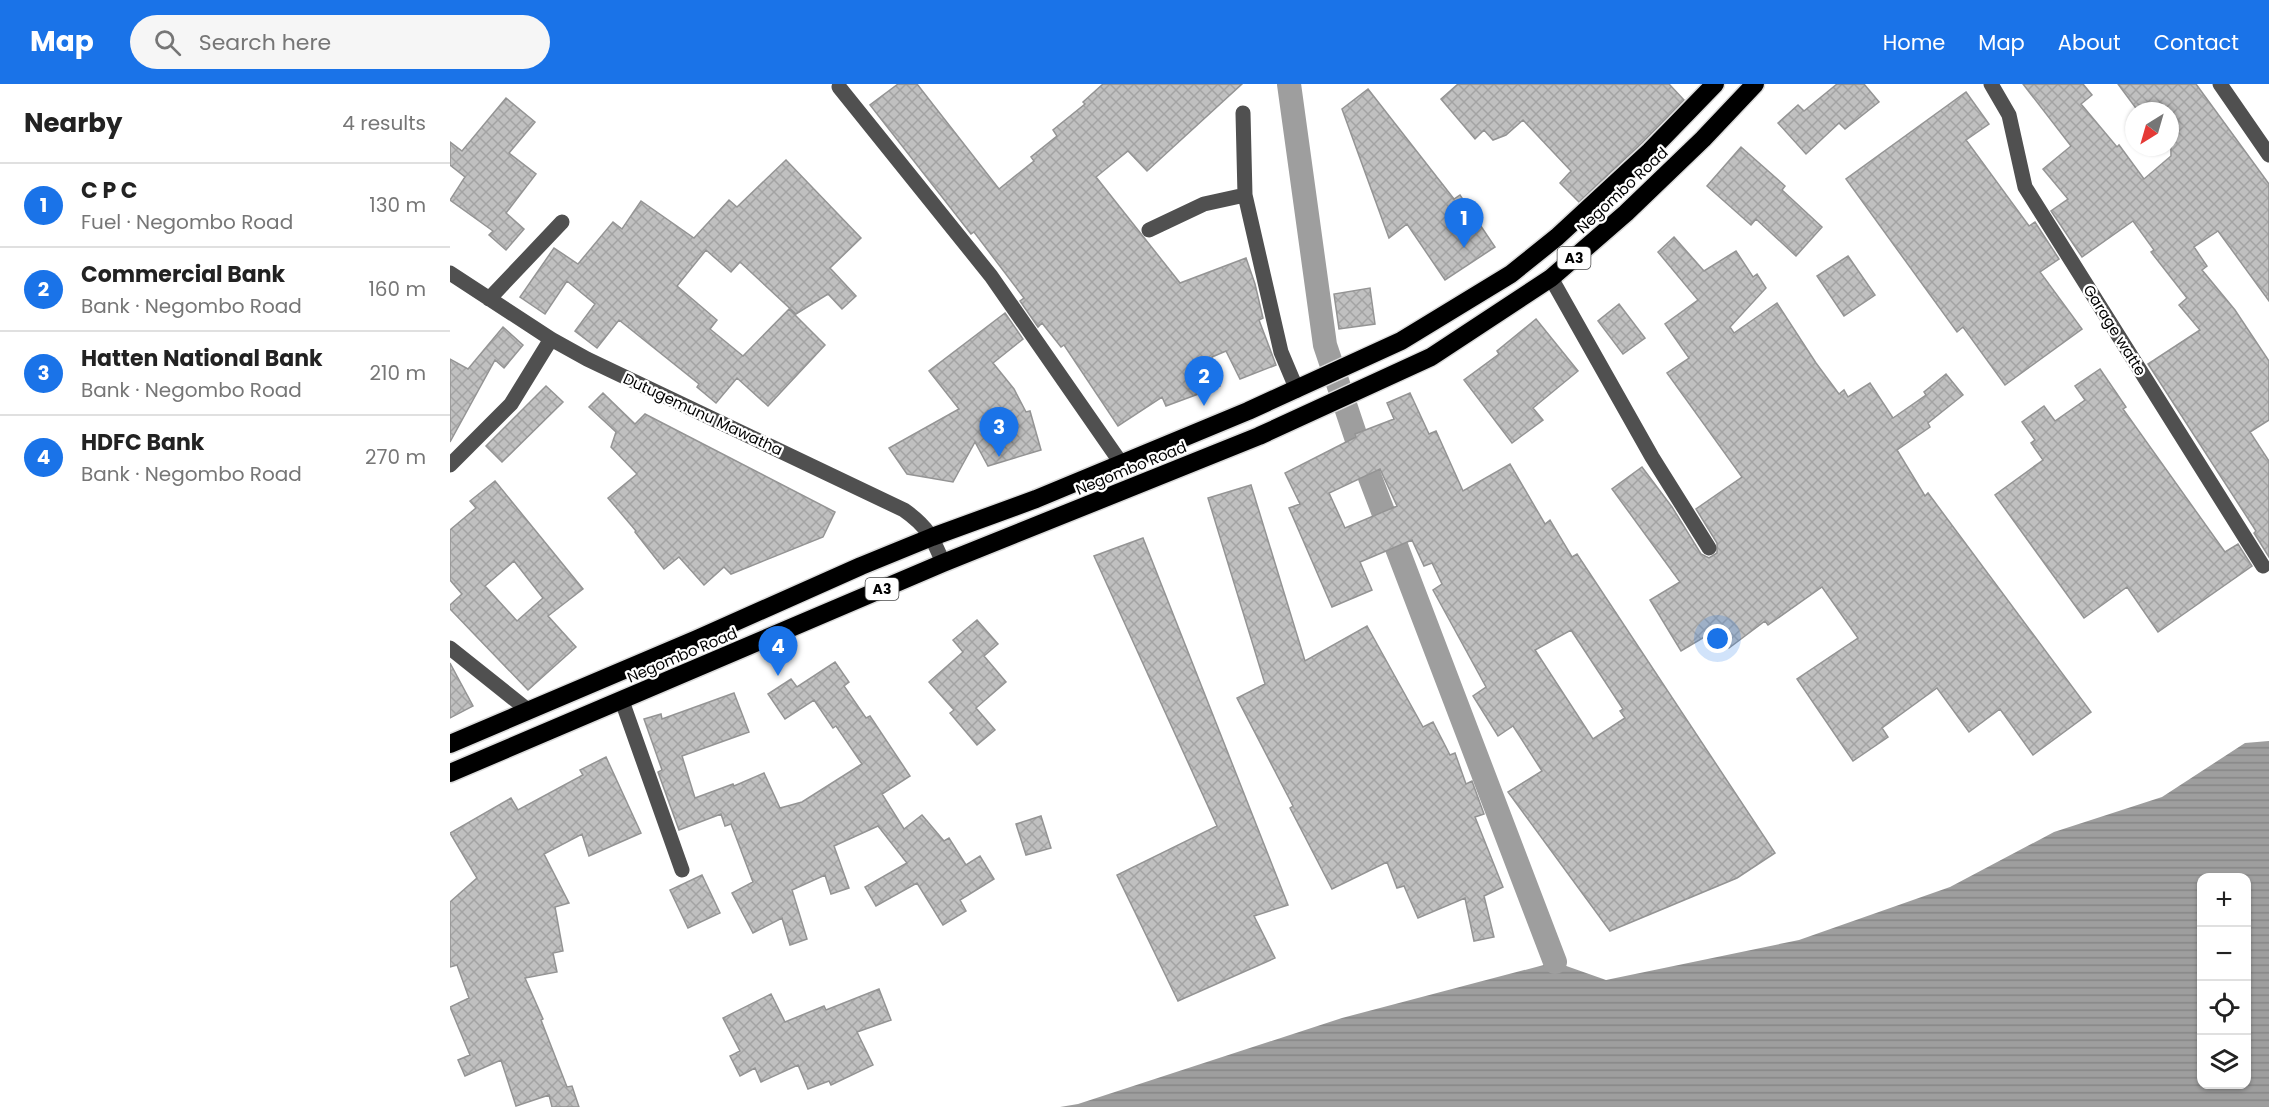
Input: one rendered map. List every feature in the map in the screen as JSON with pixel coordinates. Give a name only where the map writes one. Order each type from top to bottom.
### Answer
[{"type":"highway","name":"Negombo Road","points":[[450,744],[932,537],[1036,499],[1302,388],[1401,342],[1511,274],[1557,237],[1650,152],[1715,84]]},
{"type":"highway","name":"Negombo Road","points":[[450,773],[943,563],[1259,436],[1431,357],[1551,278],[1635,205],[1703,140],[1755,84]]},
{"type":"street","name":"Garage watte","points":[[1991,84],[2009,115],[2025,187],[2262,566]]},
{"type":"street","points":[[2220,84],[2269,155]]},
{"type":"street","points":[[839,87],[991,276],[1121,463]]},
{"type":"street","points":[[1243,113],[1245,195],[1281,352],[1302,388]]},
{"type":"street","points":[[1149,230],[1204,204],[1245,195]]},
{"type":"street","points":[[489,299],[562,222]]},
{"type":"street","name":"Dutugemunu Mawatha","points":[[450,273],[551,339],[587,359],[904,510],[922,522],[932,537],[943,563]]},
{"type":"street","points":[[1551,278],[1652,457],[1709,548]]},
{"type":"street","points":[[450,465],[511,404],[551,339]]},
{"type":"street","points":[[450,648],[529,711]]},
{"type":"street","points":[[622,700],[682,870]]},
{"type":"shaded area","points":[[2269,741],[2269,1107],[1060,1107],[1078,1104],[1342,1018],[1555,962],[1606,980],[1799,940],[1950,887],[2054,832],[2162,797],[2245,743]]},
{"type":"building","points":[[898,84],[917,84],[999,189],[1034,161],[1031,157],[1057,136],[1053,130],[1085,104],[1083,102],[1103,84],[1242,84],[1147,171],[1128,151],[1096,177],[1180,283],[1246,258],[1263,318],[1259,320],[1276,365],[1240,379],[1226,351],[1212,357],[1220,386],[1166,406],[1162,397],[1118,426],[1064,345],[1061,347],[1042,323],[1038,327],[1020,301],[1024,298],[974,232],[971,234],[870,105]]},
{"type":"building","points":[[1458,84],[1669,84],[1684,100],[1579,202],[1560,183],[1571,171],[1523,120],[1506,135],[1493,140],[1484,130],[1475,139],[1441,99]]},
{"type":"building","points":[[1837,84],[1864,84],[1879,102],[1845,129],[1839,123],[1806,154],[1778,123],[1798,105],[1804,111]]},
{"type":"building","points":[[2023,84],[2083,84],[2092,95],[2081,104],[2117,147],[2119,145],[2144,179],[2171,156],[2179,156],[2179,102],[2131,102],[2118,84],[2196,84],[2269,184],[2269,301],[2218,231],[2194,247],[2207,266],[2202,270],[2235,310],[2269,361],[2269,420],[2250,432],[2269,461],[2269,557],[2254,533],[2256,531],[2148,364],[2200,330],[2179,305],[2187,298],[2151,252],[2154,250],[2133,221],[2082,257],[2051,211],[2068,199],[2043,169],[2071,146]]},
{"type":"building","points":[[1368,89],[1454,199],[1460,195],[1495,247],[1445,280],[1407,224],[1389,238],[1342,109]]},
{"type":"building","points":[[1966,92],[1989,124],[1966,140],[2029,226],[2035,222],[2059,259],[2040,272],[2082,329],[2005,385],[1963,327],[1957,332],[1846,179]]},
{"type":"building","points":[[506,98],[535,122],[509,153],[536,174],[506,213],[524,229],[506,250],[489,235],[493,231],[450,200],[465,177],[450,165],[450,142],[462,151]]},
{"type":"building","points":[[1741,147],[1785,186],[1782,190],[1822,227],[1796,256],[1756,219],[1751,225],[1707,186]]},
{"type":"building","points":[[786,160],[861,238],[830,268],[856,296],[842,309],[828,294],[796,314],[740,262],[731,272],[706,250],[677,286],[717,320],[710,329],[743,356],[789,309],[825,345],[768,406],[737,378],[716,403],[697,387],[699,384],[619,320],[597,348],[575,331],[595,304],[567,281],[545,314],[520,297],[554,248],[578,264],[613,222],[622,229],[641,201],[694,238],[729,200],[737,207]]},
{"type":"building","points":[[1674,237],[1704,271],[1736,251],[1753,277],[1757,274],[1766,288],[1730,327],[1734,333],[1777,303],[1839,394],[1844,390],[1848,397],[1870,383],[1893,418],[1926,395],[1924,392],[1946,374],[1963,395],[1928,423],[1930,427],[1897,450],[1925,496],[1928,493],[2091,712],[2033,755],[2000,709],[1969,732],[1937,688],[1882,728],[1888,737],[1853,761],[1797,679],[1858,638],[1822,587],[1768,625],[1765,621],[1729,648],[1716,630],[1681,651],[1650,600],[1680,582],[1612,489],[1642,467],[1672,507],[1701,554],[1709,558],[1717,553],[1717,543],[1696,509],[1742,477],[1667,373],[1689,358],[1665,324],[1698,300],[1658,252]]},
{"type":"building","points":[[1848,256],[1875,295],[1844,316],[1817,276]]},
{"type":"building","points":[[1370,288],[1375,324],[1339,329],[1334,294]]},
{"type":"building","points":[[1619,304],[1645,338],[1623,354],[1598,321]]},
{"type":"building","points":[[1005,313],[1023,339],[993,363],[1014,389],[1026,412],[1030,411],[1041,450],[988,466],[975,442],[953,482],[907,474],[889,448],[959,409],[929,371]]},
{"type":"building","points":[[1536,319],[1578,371],[1533,408],[1543,420],[1512,443],[1464,380],[1499,354],[1497,351]]},
{"type":"building","points":[[503,327],[523,345],[504,368],[495,360],[450,442],[450,359],[468,369]]},
{"type":"building","points":[[2100,369],[2126,407],[2123,409],[2225,552],[2238,544],[2252,566],[2158,632],[2127,587],[2084,618],[1995,495],[2043,460],[2031,443],[2035,440],[2022,422],[2044,406],[2055,421],[2085,400],[2075,386]]},
{"type":"building","points":[[546,386],[563,402],[502,462],[486,446]]},
{"type":"building","points":[[603,393],[635,424],[645,414],[835,512],[823,537],[731,574],[724,567],[704,585],[679,557],[664,569],[608,498],[637,474],[611,447],[616,432],[589,407]]},
{"type":"building","points":[[1410,393],[1429,434],[1436,431],[1463,491],[1510,464],[1545,524],[1550,520],[1572,557],[1577,554],[1775,853],[1737,878],[1610,931],[1508,792],[1542,771],[1513,726],[1498,736],[1473,696],[1486,687],[1433,590],[1442,584],[1432,563],[1424,566],[1412,540],[1360,562],[1372,590],[1332,607],[1289,508],[1300,504],[1285,473],[1356,437],[1355,434],[1394,419],[1387,403]],"holes":[[[1380,469],[1397,506],[1345,528],[1329,493]],[[1571,630],[1623,709],[1620,711],[1625,718],[1593,739],[1535,650]]]},
{"type":"building","points":[[495,481],[583,589],[548,616],[576,647],[528,690],[450,609],[450,605],[462,594],[450,580],[450,530],[476,508],[470,501]],"holes":[[[514,561],[543,598],[517,621],[485,586]]]},
{"type":"building","points":[[1251,485],[1305,661],[1367,626],[1423,727],[1433,722],[1450,755],[1455,753],[1466,784],[1472,781],[1484,814],[1475,817],[1503,887],[1484,896],[1494,937],[1474,941],[1465,898],[1418,918],[1404,886],[1397,888],[1387,862],[1332,889],[1290,808],[1293,806],[1237,698],[1265,684],[1208,498]]},
{"type":"building","points":[[1143,538],[1288,905],[1254,916],[1275,958],[1178,1001],[1117,875],[1217,826],[1094,556]]},
{"type":"building","points":[[977,620],[998,644],[984,656],[1006,682],[976,708],[995,730],[977,745],[950,713],[954,710],[929,682],[963,652],[953,640]]},
{"type":"building","points":[[835,662],[849,682],[844,686],[866,718],[870,716],[910,776],[882,794],[904,829],[922,815],[944,841],[949,838],[966,865],[980,856],[994,879],[960,900],[966,911],[943,925],[917,883],[876,906],[865,887],[907,863],[878,826],[834,846],[849,888],[831,894],[825,875],[792,890],[807,939],[790,945],[782,918],[753,933],[732,893],[753,882],[731,824],[725,826],[721,814],[679,830],[658,772],[662,770],[644,719],[661,714],[662,719],[734,693],[749,732],[682,756],[695,798],[733,784],[734,786],[764,773],[780,808],[802,802],[862,764],[836,726],[833,728],[814,700],[785,719],[768,694],[791,679],[797,687]]},
{"type":"building","points":[[450,663],[473,706],[450,718]]},
{"type":"building","points":[[606,757],[641,833],[589,856],[582,834],[544,854],[569,903],[555,907],[563,951],[553,953],[557,972],[525,978],[543,1019],[541,1020],[567,1087],[572,1086],[579,1107],[552,1107],[549,1095],[516,1106],[501,1060],[465,1076],[458,1060],[470,1055],[450,1007],[469,998],[457,965],[450,967],[450,902],[477,878],[450,833],[511,798],[518,810],[583,775],[580,770]]},
{"type":"building","points":[[1041,816],[1051,848],[1026,855],[1016,824]]},
{"type":"building","points":[[702,875],[720,913],[688,928],[670,890]]},
{"type":"building","points":[[879,989],[891,1020],[857,1032],[873,1065],[831,1085],[829,1081],[808,1089],[798,1065],[761,1082],[755,1068],[740,1076],[730,1056],[740,1051],[723,1018],[771,994],[785,1022],[824,1006],[826,1010]]},
{"type":"waterway","points":[[1289,84],[1325,345],[1366,467],[1555,962]]},
{"type":"place","name":"C P C","points":[[1464,248]]},
{"type":"place","name":"Commercial Bank","points":[[1204,406]]},
{"type":"place","name":"Hatten National Bank","points":[[999,457]]},
{"type":"place","name":"HDFC Bank","points":[[778,676]]}]
